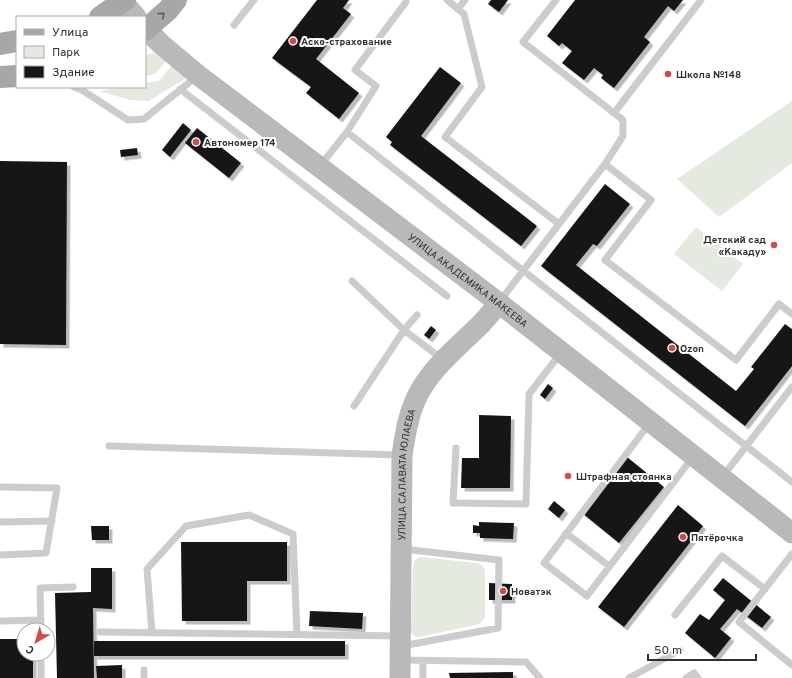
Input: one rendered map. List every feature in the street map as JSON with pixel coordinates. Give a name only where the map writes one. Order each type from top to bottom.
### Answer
[{"type":"main road","points":[[145,16],[168,10],[176,0]]},
{"type":"main road","points":[[0,44],[16,41]]},
{"type":"main road","points":[[0,77],[16,76]]},
{"type":"street","name":"УЛИЦА АКАДЕМИКА МАКЕЕВА","points":[[146,28],[162,45],[198,75],[499,303],[792,533]]},
{"type":"street","name":"УЛИЦА САЛАВАТА ЮЛАЕВА","points":[[400,655],[402,455],[406,425],[415,400],[435,369],[482,323],[499,303]]},
{"type":"lane","points":[[234,25],[254,0]]},
{"type":"lane","points":[[447,0],[464,14],[482,87],[445,137],[559,224]]},
{"type":"lane","points":[[458,9],[465,0]]},
{"type":"lane","points":[[499,303],[606,164],[623,136],[623,120],[523,42],[556,0]]},
{"type":"lane","points":[[614,113],[701,0]]},
{"type":"lane","points":[[319,166],[347,132],[376,86],[355,70],[406,2]]},
{"type":"lane","points":[[77,88],[128,120],[144,118],[198,75]]},
{"type":"lane","points":[[180,89],[447,296]]},
{"type":"lane","points":[[347,132],[792,482]]},
{"type":"lane","points":[[606,164],[651,200],[605,260],[736,360],[779,304],[792,314]]},
{"type":"lane","points":[[352,281],[404,330],[444,360]]},
{"type":"lane","points":[[354,406],[404,330],[417,315]]},
{"type":"lane","points":[[456,448],[453,503],[526,504],[529,394],[561,352]]},
{"type":"lane","points":[[722,478],[791,391]]},
{"type":"lane","points":[[651,423],[544,563],[587,596],[693,456]]},
{"type":"lane","points":[[109,446],[402,455]]},
{"type":"lane","points":[[0,487],[57,488],[46,553],[0,554]]},
{"type":"lane","points":[[152,633],[147,569],[186,526],[249,515],[293,534],[297,635]]},
{"type":"lane","points":[[0,522],[52,521]]},
{"type":"lane","points":[[566,534],[609,566]]},
{"type":"lane","points":[[400,548],[498,560],[498,628],[400,655]]},
{"type":"lane","points":[[792,554],[739,622],[792,665]]},
{"type":"lane","points":[[676,615],[722,556],[765,589]]},
{"type":"lane","points":[[0,621],[41,620],[40,588],[73,587]]},
{"type":"lane","points":[[100,632],[297,635],[400,655],[423,661],[526,662],[540,678]]},
{"type":"lane","points":[[629,678],[680,650]]},
{"type":"lane","points":[[423,661],[423,678]]},
{"type":"lane","points":[[41,662],[41,678]]},
{"type":"lane","points":[[686,678],[694,673],[698,678]]},
{"type":"green space","points":[[151,53],[160,55],[167,60],[155,74],[146,76],[146,56]]},
{"type":"green space","points":[[173,64],[186,78],[149,101],[130,100],[99,91],[117,88],[146,88],[146,83],[159,81]]},
{"type":"green space","points":[[792,101],[792,163],[719,217],[677,179]]},
{"type":"green space","points":[[696,227],[743,264],[722,291],[674,254]]},
{"type":"green space","points":[[420,557],[477,563],[483,566],[485,570],[485,618],[480,624],[419,637],[414,636],[411,632],[413,566],[415,560]]},
{"type":"building","points":[[317,0],[349,0],[343,8],[351,14],[316,59],[359,93],[339,119],[306,93],[311,87],[272,58]]},
{"type":"building","points":[[491,0],[508,0],[499,12],[488,4]]},
{"type":"building","points":[[575,0],[683,0],[674,11],[668,6],[644,37],[650,42],[614,88],[601,78],[603,75],[594,68],[584,80],[562,63],[572,51],[562,43],[559,46],[547,36]]},
{"type":"building","points":[[440,67],[461,83],[421,136],[537,226],[521,246],[390,145],[392,142],[386,137]]},
{"type":"building","points":[[183,123],[191,130],[170,157],[162,150]]},
{"type":"building","points":[[197,128],[241,163],[229,178],[185,143]]},
{"type":"building","points":[[137,148],[138,155],[121,157],[120,150]]},
{"type":"building","points":[[0,161],[67,162],[66,345],[0,344]]},
{"type":"building","points":[[605,184],[630,204],[597,246],[593,244],[576,265],[736,391],[754,369],[751,367],[785,324],[792,329],[792,366],[745,426],[541,266]]},
{"type":"building","points":[[431,326],[436,330],[429,339],[424,335]]},
{"type":"building","points":[[548,384],[553,388],[545,399],[540,395]]},
{"type":"building","points":[[479,415],[511,416],[510,488],[461,488],[462,458],[479,458]]},
{"type":"building","points":[[627,457],[664,487],[619,543],[582,513]]},
{"type":"building","points":[[554,501],[565,510],[559,518],[548,509]]},
{"type":"building","points":[[678,505],[703,526],[624,627],[598,607]]},
{"type":"building","points":[[479,522],[514,523],[513,539],[480,538],[480,533],[473,533],[473,525],[479,526]]},
{"type":"building","points":[[91,526],[109,526],[109,540],[92,540]]},
{"type":"building","points":[[181,542],[287,542],[287,581],[247,581],[247,621],[182,621]]},
{"type":"building","points":[[91,568],[112,568],[112,609],[93,608],[94,678],[57,678],[55,593],[91,592]]},
{"type":"building","points":[[723,578],[771,617],[762,628],[737,609],[720,629],[731,638],[715,658],[685,633],[700,614],[709,620],[725,600],[713,590]]},
{"type":"building","points":[[489,583],[512,584],[512,600],[489,600]]},
{"type":"building","points":[[310,611],[363,613],[362,629],[309,626]]},
{"type":"building","points":[[0,639],[16,639],[16,662],[33,662],[33,678],[0,678]]},
{"type":"building","points":[[94,641],[345,641],[345,656],[94,656]]},
{"type":"building","points":[[122,665],[122,678],[97,678],[96,666]]},
{"type":"building","points":[[513,672],[513,678],[450,678],[449,673]]},
{"type":"place","name":"Аско-страхование","points":[[293,41]]},
{"type":"place","name":"Школа №148","points":[[668,74]]},
{"type":"place","name":"Автономер 174","points":[[196,142]]},
{"type":"place","name":"Детский сад «Какаду»","points":[[774,245]]},
{"type":"place","name":"Ozon","points":[[672,348]]},
{"type":"place","name":"Штрафная стоянка","points":[[568,476]]},
{"type":"place","name":"Пятёрочка","points":[[683,537]]},
{"type":"place","name":"Новатэк","points":[[503,591]]}]
